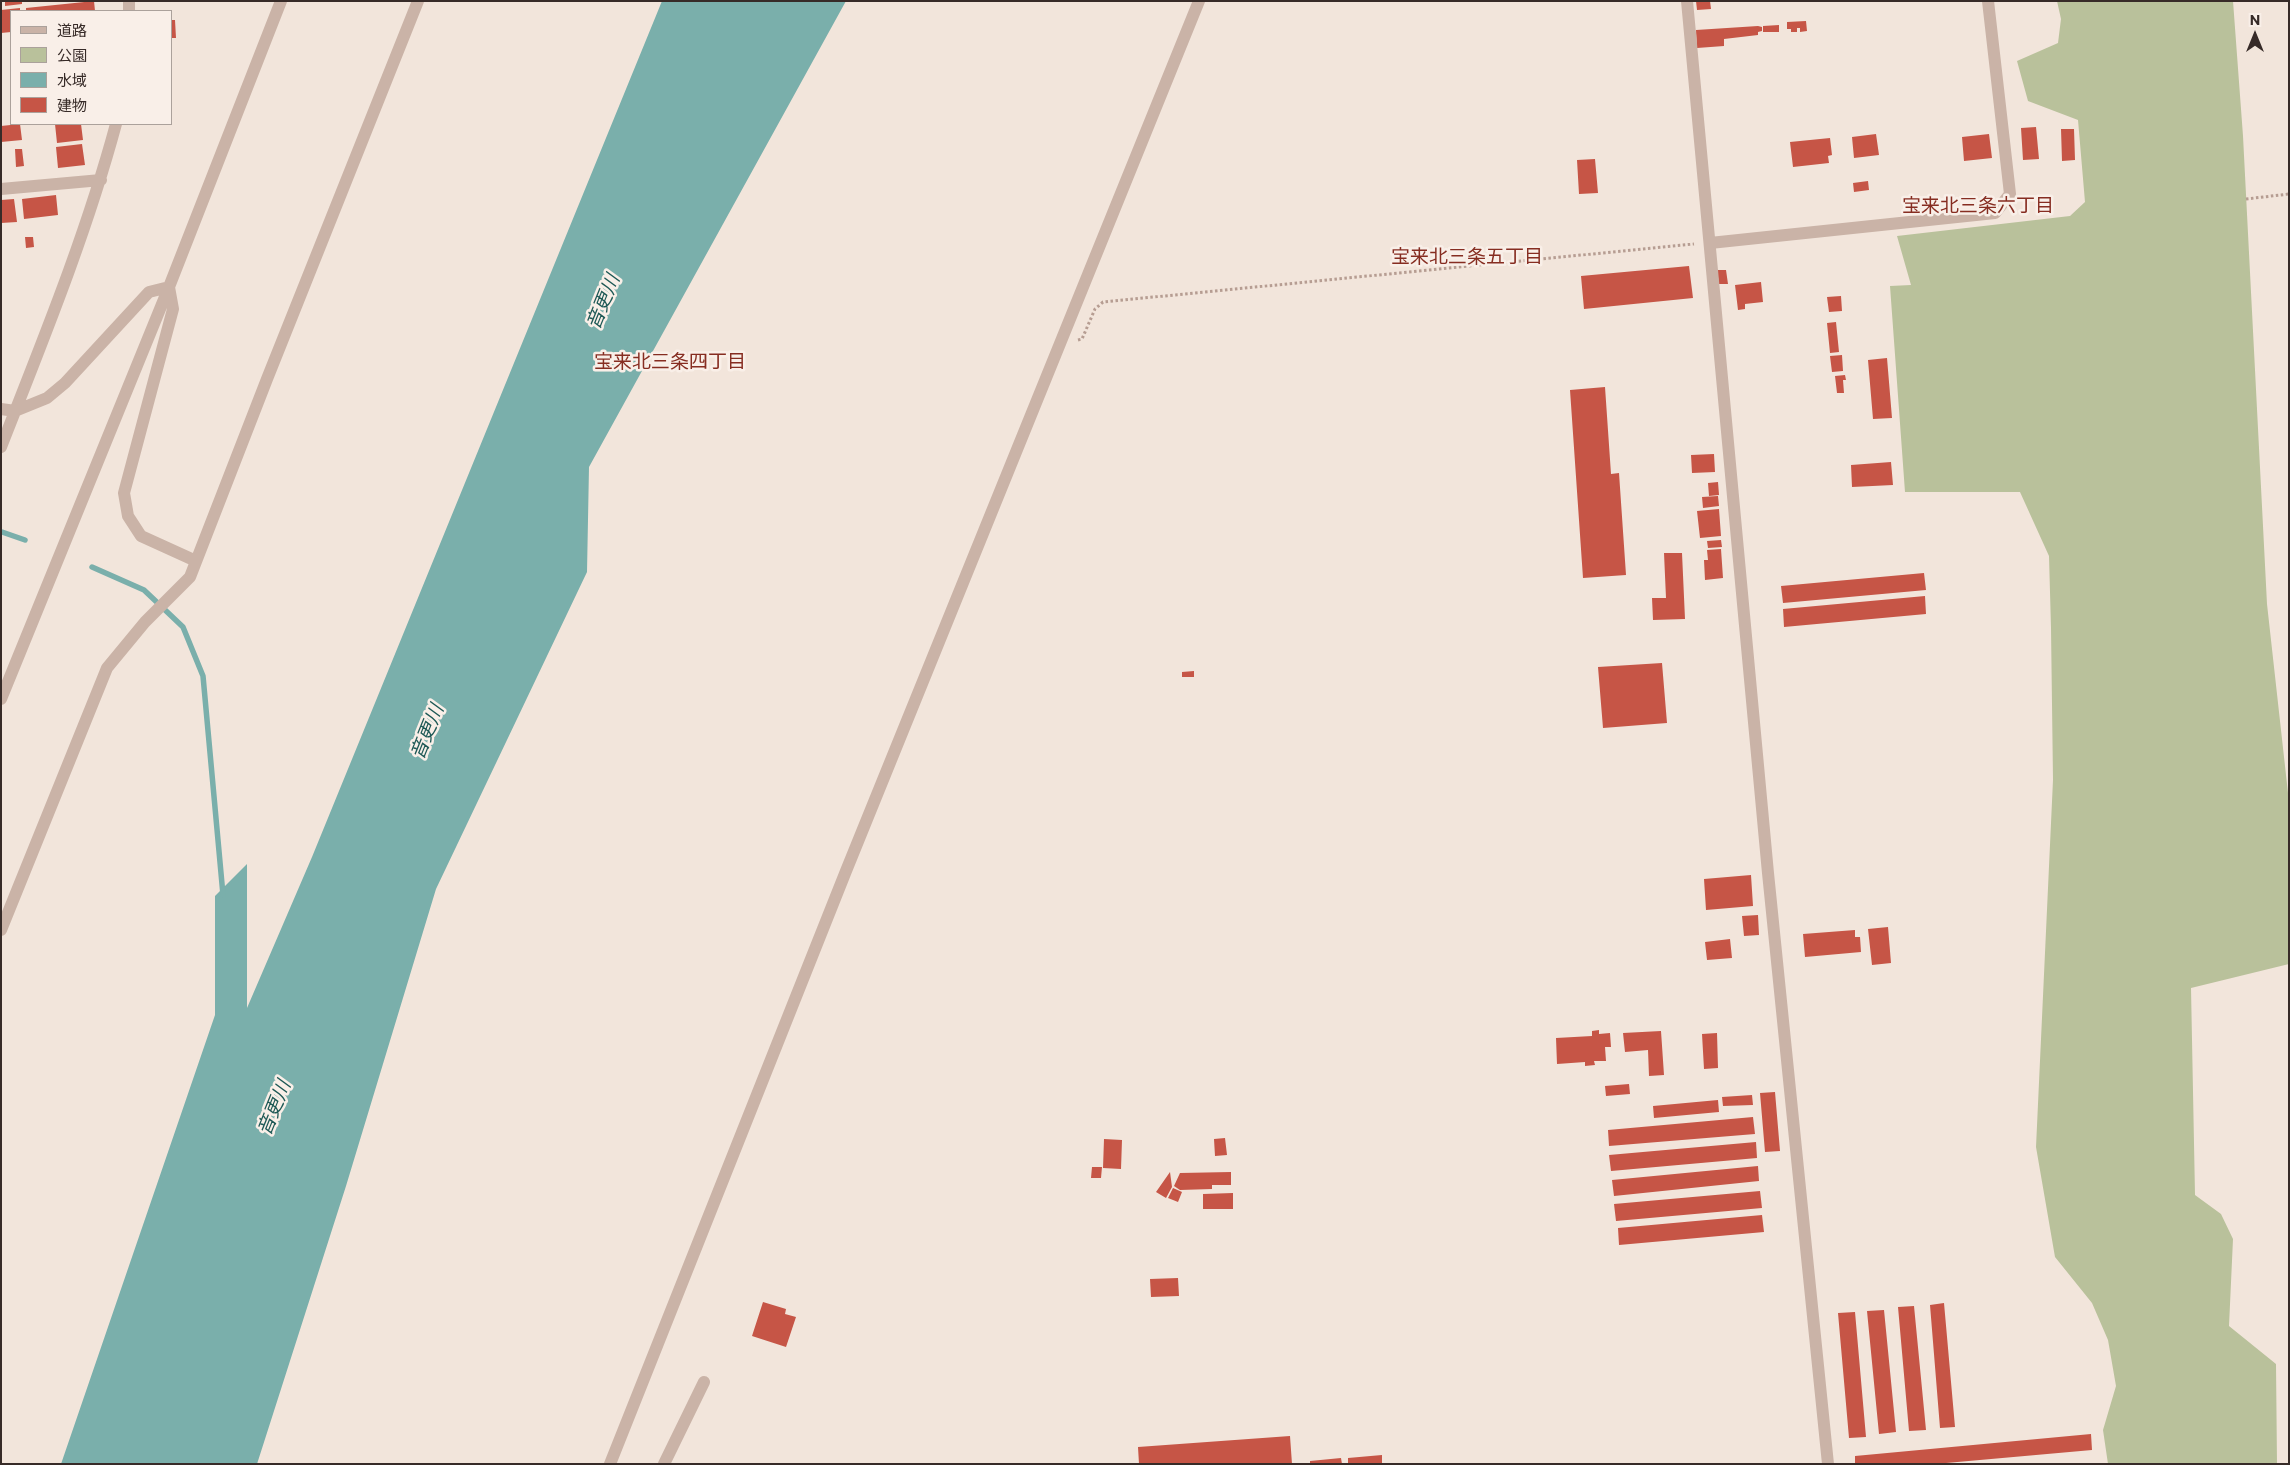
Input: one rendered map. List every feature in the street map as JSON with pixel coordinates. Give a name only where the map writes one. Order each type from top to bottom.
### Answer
[{"type":"street","points":[[1,700],[169,287],[280,1]]},
{"type":"street","points":[[1,930],[107,668],[145,622],[190,577],[418,1]]},
{"type":"street","points":[[610,1464],[846,871],[1199,1]]},
{"type":"street","points":[[1686,1],[1768,872],[1828,1464]]},
{"type":"street","points":[[1710,243],[1995,212],[2010,194],[1988,1]]},
{"type":"street","points":[[1,447],[70,273],[101,180],[116,125]]},
{"type":"street","points":[[1,189],[101,180]]},
{"type":"street","points":[[1,409],[15,411],[47,398],[65,383],[149,292],[169,287]]},
{"type":"street","points":[[169,287],[173,309],[124,493],[128,516],[142,536],[196,561]]},
{"type":"street","points":[[664,1464],[704,1382]]},
{"type":"path","points":[[2246,199],[2289,194]]},
{"type":"path","points":[[1059,346],[1082,339],[1095,309],[1103,302],[1710,243]]},
{"type":"green space","points":[[2057,1],[2233,1],[2243,136],[2267,604],[2289,802],[2289,964],[2191,988],[2195,1195],[2221,1214],[2233,1239],[2229,1326],[2276,1364],[2277,1464],[2108,1464],[2103,1430],[2116,1386],[2108,1340],[2092,1303],[2055,1257],[2036,1147],[2053,780],[2049,556],[2020,492],[1905,492],[1890,286],[1911,285],[1897,236],[2070,216],[2085,202],[2078,120],[2028,101],[2017,61],[2058,43],[2061,19]]},
{"type":"water","name":"音更川","points":[[662,1],[846,1],[589,467],[587,572],[436,889],[346,1186],[257,1464],[61,1464],[215,1015],[215,896],[247,864],[247,1008],[312,857]]},
{"type":"building","points":[[5,1],[22,1],[22,4],[5,6]]},
{"type":"building","points":[[94,1],[95,10],[26,10],[26,8]]},
{"type":"building","points":[[1696,1],[1710,1],[1711,9],[1697,10]]},
{"type":"building","points":[[20,8],[20,10],[10,10],[10,32],[1,33],[1,10]]},
{"type":"building","points":[[172,20],[175,20],[176,38],[172,38]]},
{"type":"building","points":[[1806,21],[1807,31],[1800,32],[1800,28],[1797,28],[1797,32],[1791,32],[1791,29],[1787,29],[1787,22]]},
{"type":"building","points":[[1779,25],[1779,32],[1763,32],[1763,26]]},
{"type":"building","points":[[1762,27],[1762,31],[1758,32],[1758,35],[1724,39],[1724,46],[1697,48],[1696,30]]},
{"type":"building","points":[[20,125],[22,140],[1,142],[1,126]]},
{"type":"building","points":[[55,125],[81,125],[83,140],[57,143]]},
{"type":"building","points":[[2036,127],[2039,159],[2023,160],[2021,128]]},
{"type":"building","points":[[2061,129],[2074,129],[2075,160],[2062,161]]},
{"type":"building","points":[[1876,134],[1879,155],[1854,158],[1852,137]]},
{"type":"building","points":[[1989,134],[1992,158],[1964,161],[1962,137]]},
{"type":"building","points":[[1830,138],[1832,155],[1828,156],[1829,163],[1793,167],[1790,142]]},
{"type":"building","points":[[82,144],[85,165],[58,168],[56,147]]},
{"type":"building","points":[[15,149],[22,149],[24,166],[16,167]]},
{"type":"building","points":[[1595,159],[1598,193],[1579,194],[1577,160]]},
{"type":"building","points":[[1868,181],[1869,190],[1854,192],[1853,183]]},
{"type":"building","points":[[56,195],[58,215],[24,219],[22,199]]},
{"type":"building","points":[[14,199],[17,222],[1,223],[1,200]]},
{"type":"building","points":[[25,237],[33,237],[34,247],[26,248]]},
{"type":"building","points":[[1689,266],[1693,298],[1584,309],[1581,276]]},
{"type":"building","points":[[1717,270],[1726,270],[1728,284],[1719,284]]},
{"type":"building","points":[[1761,282],[1763,302],[1745,304],[1745,309],[1738,310],[1735,285]]},
{"type":"building","points":[[1841,296],[1842,311],[1829,312],[1827,297]]},
{"type":"building","points":[[1836,322],[1839,352],[1830,353],[1827,323]]},
{"type":"building","points":[[1842,355],[1843,371],[1832,372],[1830,356]]},
{"type":"building","points":[[1887,358],[1892,418],[1873,419],[1868,360]]},
{"type":"building","points":[[1845,375],[1846,380],[1843,380],[1844,393],[1837,393],[1835,376]]},
{"type":"building","points":[[1605,387],[1611,474],[1619,473],[1626,575],[1583,578],[1570,390]]},
{"type":"building","points":[[1714,454],[1715,472],[1692,473],[1691,455]]},
{"type":"building","points":[[1891,462],[1893,485],[1852,487],[1851,465]]},
{"type":"building","points":[[1718,482],[1719,495],[1709,496],[1708,483]]},
{"type":"building","points":[[1718,496],[1719,506],[1703,508],[1702,497]]},
{"type":"building","points":[[1719,509],[1721,536],[1700,538],[1697,511]]},
{"type":"building","points":[[1721,540],[1722,547],[1708,548],[1707,541]]},
{"type":"building","points":[[1721,549],[1723,578],[1705,580],[1704,560],[1708,560],[1707,550]]},
{"type":"building","points":[[1664,553],[1682,553],[1685,619],[1653,620],[1652,598],[1666,598]]},
{"type":"building","points":[[1924,573],[1926,590],[1783,603],[1781,586]]},
{"type":"building","points":[[1925,596],[1926,614],[1784,627],[1783,609]]},
{"type":"building","points":[[1662,663],[1667,723],[1603,728],[1598,667]]},
{"type":"building","points":[[1194,671],[1194,677],[1182,677],[1182,672]]},
{"type":"building","points":[[1751,875],[1753,906],[1706,910],[1704,879]]},
{"type":"building","points":[[1758,915],[1759,935],[1744,936],[1742,916]]},
{"type":"building","points":[[1888,927],[1891,963],[1872,965],[1868,929]]},
{"type":"building","points":[[1855,930],[1855,937],[1860,937],[1861,952],[1805,957],[1803,934]]},
{"type":"building","points":[[1730,939],[1732,958],[1707,960],[1705,942]]},
{"type":"building","points":[[1599,1030],[1599,1034],[1610,1033],[1611,1047],[1605,1047],[1606,1061],[1594,1061],[1595,1065],[1585,1066],[1585,1062],[1557,1064],[1556,1038],[1592,1036],[1592,1031]]},
{"type":"building","points":[[1661,1031],[1664,1075],[1649,1076],[1648,1050],[1625,1052],[1623,1033]]},
{"type":"building","points":[[1717,1033],[1718,1068],[1704,1069],[1702,1034]]},
{"type":"building","points":[[1629,1084],[1630,1094],[1606,1096],[1605,1086]]},
{"type":"building","points":[[1775,1092],[1780,1151],[1765,1152],[1760,1093]]},
{"type":"building","points":[[1752,1095],[1753,1105],[1723,1106],[1722,1097]]},
{"type":"building","points":[[1718,1100],[1719,1112],[1654,1118],[1653,1106]]},
{"type":"building","points":[[1753,1117],[1755,1134],[1609,1146],[1608,1130]]},
{"type":"building","points":[[1225,1138],[1227,1155],[1215,1156],[1214,1139]]},
{"type":"building","points":[[1104,1139],[1122,1140],[1121,1169],[1103,1168]]},
{"type":"building","points":[[1756,1142],[1757,1158],[1611,1171],[1609,1155]]},
{"type":"building","points":[[1758,1166],[1759,1181],[1614,1196],[1612,1180]]},
{"type":"building","points":[[1092,1167],[1102,1167],[1101,1178],[1091,1178]]},
{"type":"building","points":[[1170,1172],[1172,1187],[1166,1198],[1156,1192]]},
{"type":"building","points":[[1231,1172],[1231,1185],[1212,1185],[1212,1189],[1180,1190],[1174,1186],[1180,1173]]},
{"type":"building","points":[[1173,1188],[1182,1192],[1178,1202],[1168,1198]]},
{"type":"building","points":[[1760,1191],[1762,1208],[1616,1221],[1614,1204]]},
{"type":"building","points":[[1233,1193],[1233,1209],[1203,1209],[1203,1194]]},
{"type":"building","points":[[1762,1215],[1764,1232],[1619,1245],[1618,1228]]},
{"type":"building","points":[[1178,1278],[1179,1296],[1151,1297],[1150,1279]]},
{"type":"building","points":[[763,1302],[786,1309],[785,1314],[796,1317],[786,1347],[752,1336]]},
{"type":"building","points":[[1944,1303],[1955,1427],[1940,1428],[1930,1305]]},
{"type":"building","points":[[1914,1306],[1926,1430],[1909,1431],[1898,1307]]},
{"type":"building","points":[[1884,1310],[1896,1432],[1879,1434],[1867,1311]]},
{"type":"building","points":[[1855,1312],[1866,1437],[1849,1438],[1838,1313]]},
{"type":"building","points":[[2091,1434],[2092,1450],[1935,1464],[1855,1464],[1855,1456]]},
{"type":"building","points":[[1290,1436],[1292,1464],[1139,1464],[1138,1447]]},
{"type":"building","points":[[1382,1455],[1382,1464],[1348,1464],[1348,1458]]},
{"type":"building","points":[[1341,1458],[1342,1464],[1310,1464],[1310,1461]]},
{"type":"waterway","points":[[2,532],[25,540]]},
{"type":"waterway","points":[[92,567],[144,590],[183,627],[203,676],[223,895]]},
{"type":"district","name":"宝来北三条六丁目","points":[[1978,206]]},
{"type":"district","name":"宝来北三条五丁目","points":[[1467,257]]},
{"type":"district","name":"宝来北三条四丁目","points":[[670,362]]}]
